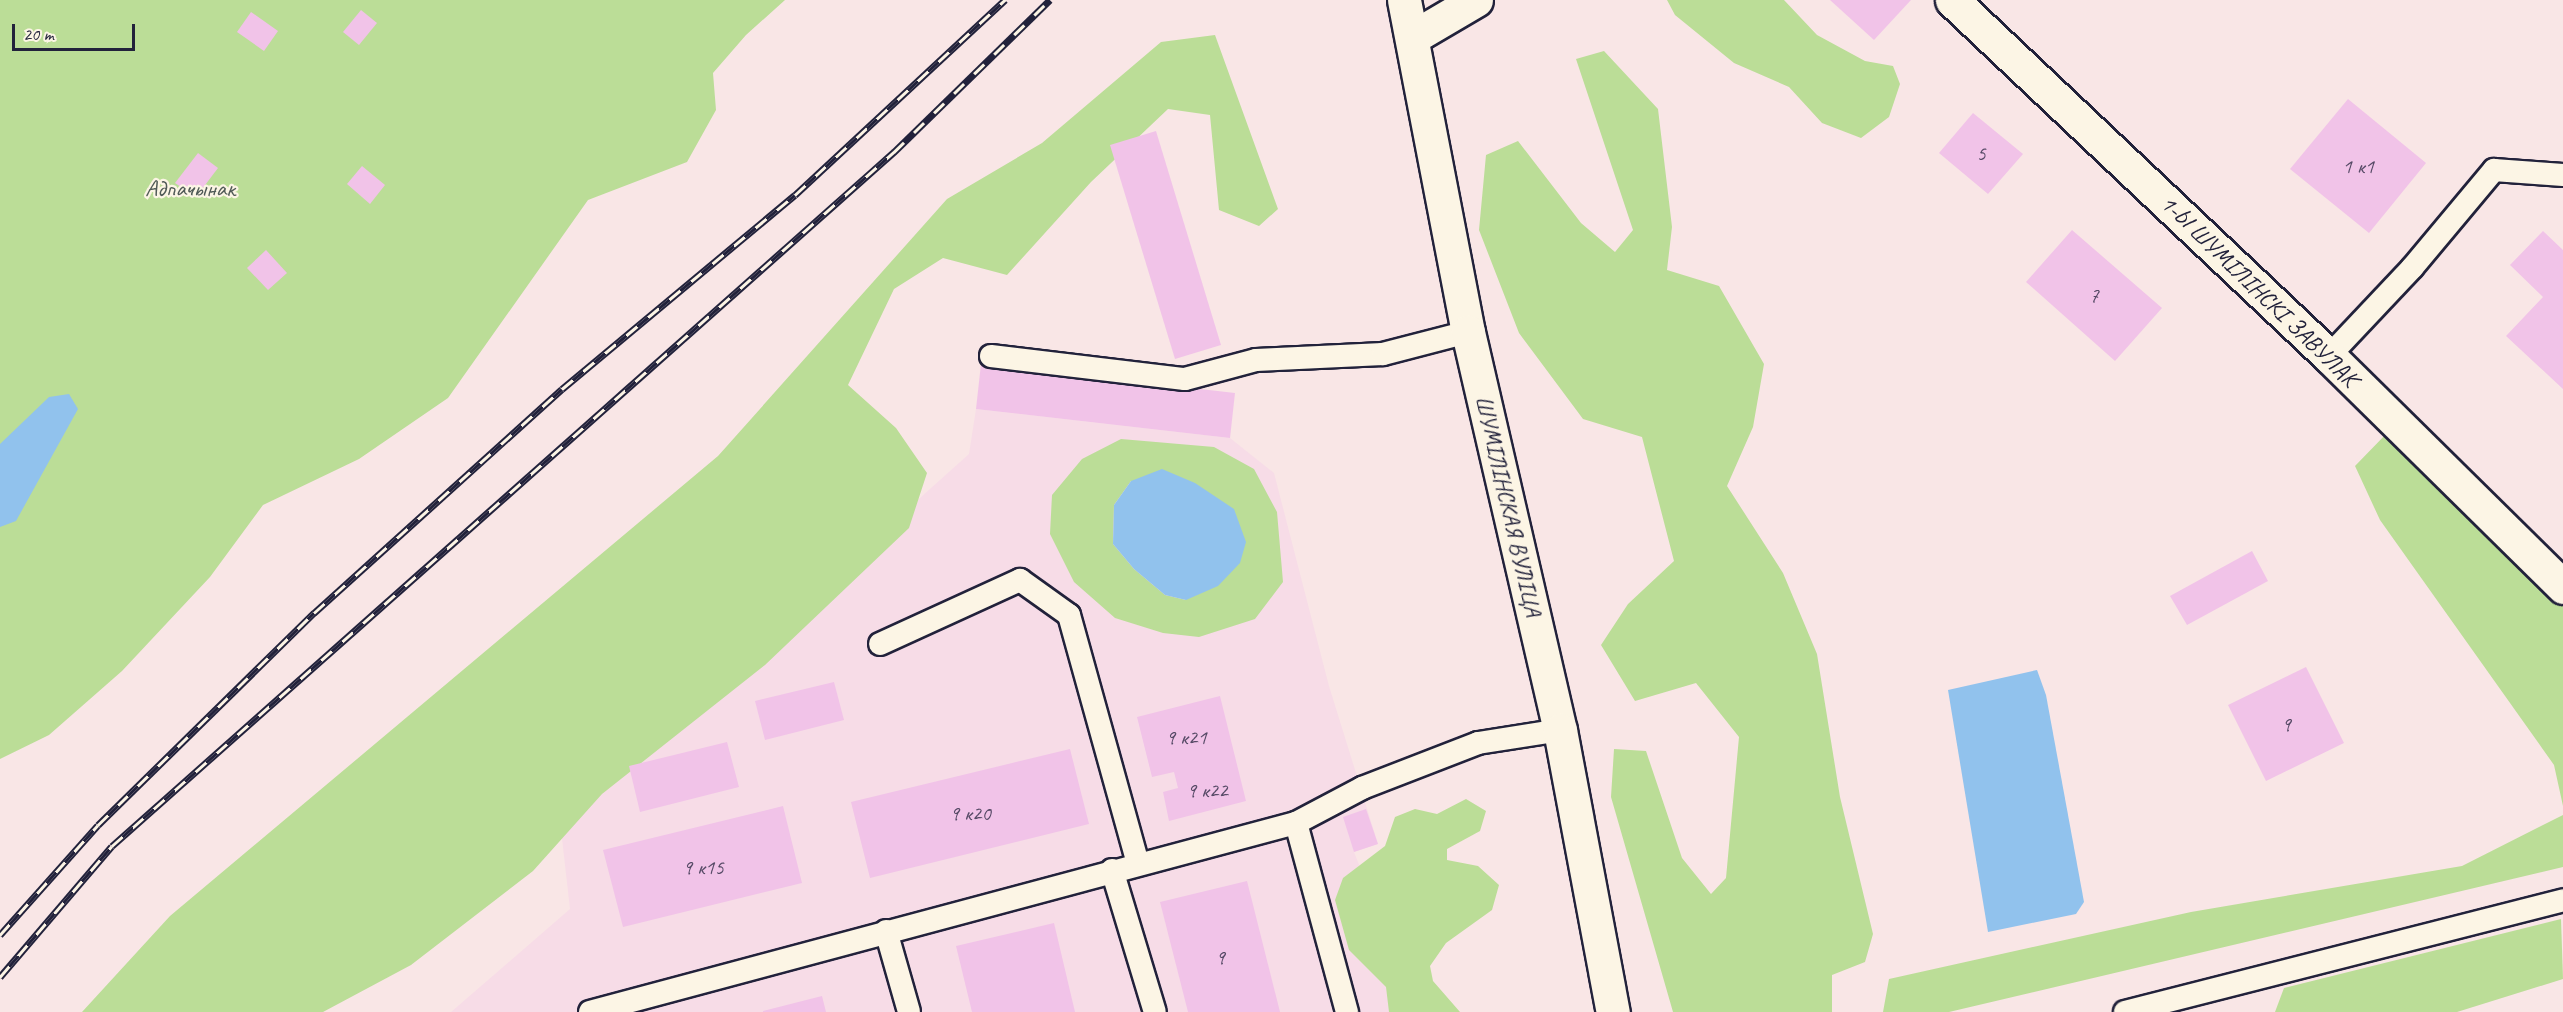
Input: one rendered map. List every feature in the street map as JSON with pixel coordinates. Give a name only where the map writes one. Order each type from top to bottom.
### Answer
[{"type":"main road","name":"ШУМІЛІНСКАЯ ВУЛІЦА","points":[[1404,0],[1413,37],[1468,332],[1560,730],[1612,1012]]},
{"type":"main road","points":[[1413,37],[1476,0]]},
{"type":"main road","name":"1-Ы ШУМІЛІНСКІ ЗАВУЛАК","points":[[1952,0],[2329,356],[2563,587]]},
{"type":"lane","points":[[2329,356],[2412,268],[2494,170],[2563,174]]},
{"type":"lane","points":[[991,356],[1185,379],[1256,360],[1383,354],[1468,332]]},
{"type":"lane","points":[[880,644],[1020,580],[1069,615],[1138,863]]},
{"type":"lane","points":[[590,1012],[648,1005],[886,932],[1138,863],[1296,823],[1362,788],[1478,743],[1560,730]]},
{"type":"lane","points":[[1296,823],[1347,1012]]},
{"type":"lane","points":[[1112,870],[1155,1012]]},
{"type":"lane","points":[[2125,1012],[2563,900]]},
{"type":"lane","points":[[886,932],[909,1012]]},
{"type":"shaded area","points":[[976,409],[1230,438],[1274,473],[1329,686],[1378,844],[1354,852],[1418,1012],[451,1012],[570,909],[560,821],[969,454]]},
{"type":"green space","name":"Адпачынак","points":[[0,0],[785,0],[746,35],[713,73],[716,110],[687,162],[588,200],[448,398],[359,459],[263,505],[210,577],[122,671],[49,735],[0,759]]},
{"type":"green space","points":[[1667,0],[1784,0],[1817,35],[1865,61],[1893,66],[1900,84],[1889,117],[1861,138],[1822,123],[1789,87],[1734,63],[1675,15]]},
{"type":"green space","points":[[1215,35],[1278,209],[1259,226],[1219,210],[1210,115],[1168,109],[1091,182],[1007,275],[943,258],[894,289],[848,385],[896,428],[927,473],[909,528],[765,665],[602,794],[533,871],[411,965],[323,1012],[82,1012],[170,916],[718,456],[947,199],[1042,143],[1161,42]]},
{"type":"green space","points":[[1604,51],[1658,109],[1672,227],[1667,270],[1719,286],[1764,364],[1753,427],[1727,486],[1783,573],[1817,654],[1840,797],[1873,934],[1865,962],[1832,975],[1832,1012],[1673,1012],[1611,797],[1614,749],[1646,751],[1682,858],[1711,894],[1726,878],[1739,737],[1696,683],[1635,701],[1601,645],[1628,604],[1674,561],[1642,437],[1583,419],[1519,333],[1479,230],[1486,155],[1518,141],[1581,223],[1615,252],[1633,230],[1576,59]]},
{"type":"green space","points":[[2388,432],[2563,603],[2563,806],[2554,765],[2380,520],[2355,466]]},
{"type":"green space","points":[[1121,439],[1214,447],[1254,469],[1277,512],[1283,582],[1255,619],[1199,637],[1163,633],[1115,618],[1074,582],[1050,534],[1052,495],[1082,459]],"holes":[[[1131,481],[1186,600],[1165,595],[1134,569],[1113,544],[1114,505]]]},
{"type":"green space","points":[[1466,799],[1486,811],[1480,831],[1447,849],[1447,860],[1478,866],[1499,885],[1492,910],[1446,943],[1430,966],[1433,981],[1460,1012],[1389,1012],[1386,987],[1349,950],[1335,900],[1343,878],[1385,846],[1395,817],[1415,809],[1437,814]]},
{"type":"green space","points":[[2563,815],[2563,867],[1949,1012],[1883,1012],[1889,979],[2191,912],[2462,866]]},
{"type":"green space","points":[[2561,919],[2563,979],[2457,1012],[2275,1012],[2284,988]]},
{"type":"water","points":[[69,394],[78,409],[16,521],[0,527],[0,444],[49,397]]},
{"type":"water","points":[[1162,469],[1195,483],[1234,509],[1246,542],[1240,563],[1218,586],[1186,600],[1165,595],[1134,569],[1113,544],[1114,505],[1131,481]]},
{"type":"water","points":[[2037,670],[2046,695],[2084,902],[2076,914],[1988,932],[1948,690]]},
{"type":"building","points":[[1830,0],[1911,0],[1874,40]]},
{"type":"building","points":[[361,10],[377,23],[359,45],[343,32]]},
{"type":"building","points":[[251,12],[278,31],[264,51],[237,32]]},
{"type":"building","points":[[2348,99],[2426,163],[2369,233],[2290,169]]},
{"type":"building","points":[[1973,113],[2023,154],[1988,194],[1939,153]]},
{"type":"building","points":[[1156,131],[1221,345],[1175,359],[1110,145]]},
{"type":"building","points":[[198,153],[218,168],[196,197],[175,183]]},
{"type":"building","points":[[362,166],[385,185],[370,204],[347,184]]},
{"type":"building","points":[[2072,230],[2162,308],[2115,361],[2026,282]]},
{"type":"building","points":[[2543,231],[2563,250],[2563,389],[2506,336],[2543,297],[2510,265]]},
{"type":"building","points":[[266,250],[287,273],[268,290],[247,268]]},
{"type":"building","points":[[981,364],[1235,393],[1230,438],[976,409]]},
{"type":"building","points":[[2252,551],[2268,581],[2187,625],[2170,596]]},
{"type":"building","points":[[2306,667],[2344,743],[2266,781],[2228,705]]},
{"type":"building","points":[[834,682],[844,720],[765,740],[755,701]]},
{"type":"building","points":[[1220,696],[1246,801],[1169,821],[1163,792],[1178,788],[1174,772],[1152,777],[1137,717]]},
{"type":"building","points":[[727,742],[739,787],[640,812],[629,766]]},
{"type":"building","points":[[1070,749],[1089,824],[870,878],[851,802]]},
{"type":"building","points":[[783,806],[802,883],[623,927],[603,850]]},
{"type":"building","points":[[1366,809],[1378,844],[1354,852],[1343,817]]},
{"type":"building","points":[[1247,881],[1280,1012],[1188,1012],[1160,902]]},
{"type":"building","points":[[1054,923],[1075,1012],[972,1012],[956,946]]},
{"type":"building","points":[[822,996],[826,1012],[763,1012],[763,1011]]},
{"type":"railway","points":[[0,935],[98,825],[314,613],[562,389],[795,195],[1005,0]]},
{"type":"railway","points":[[0,977],[112,846],[894,152],[1050,0]]}]
